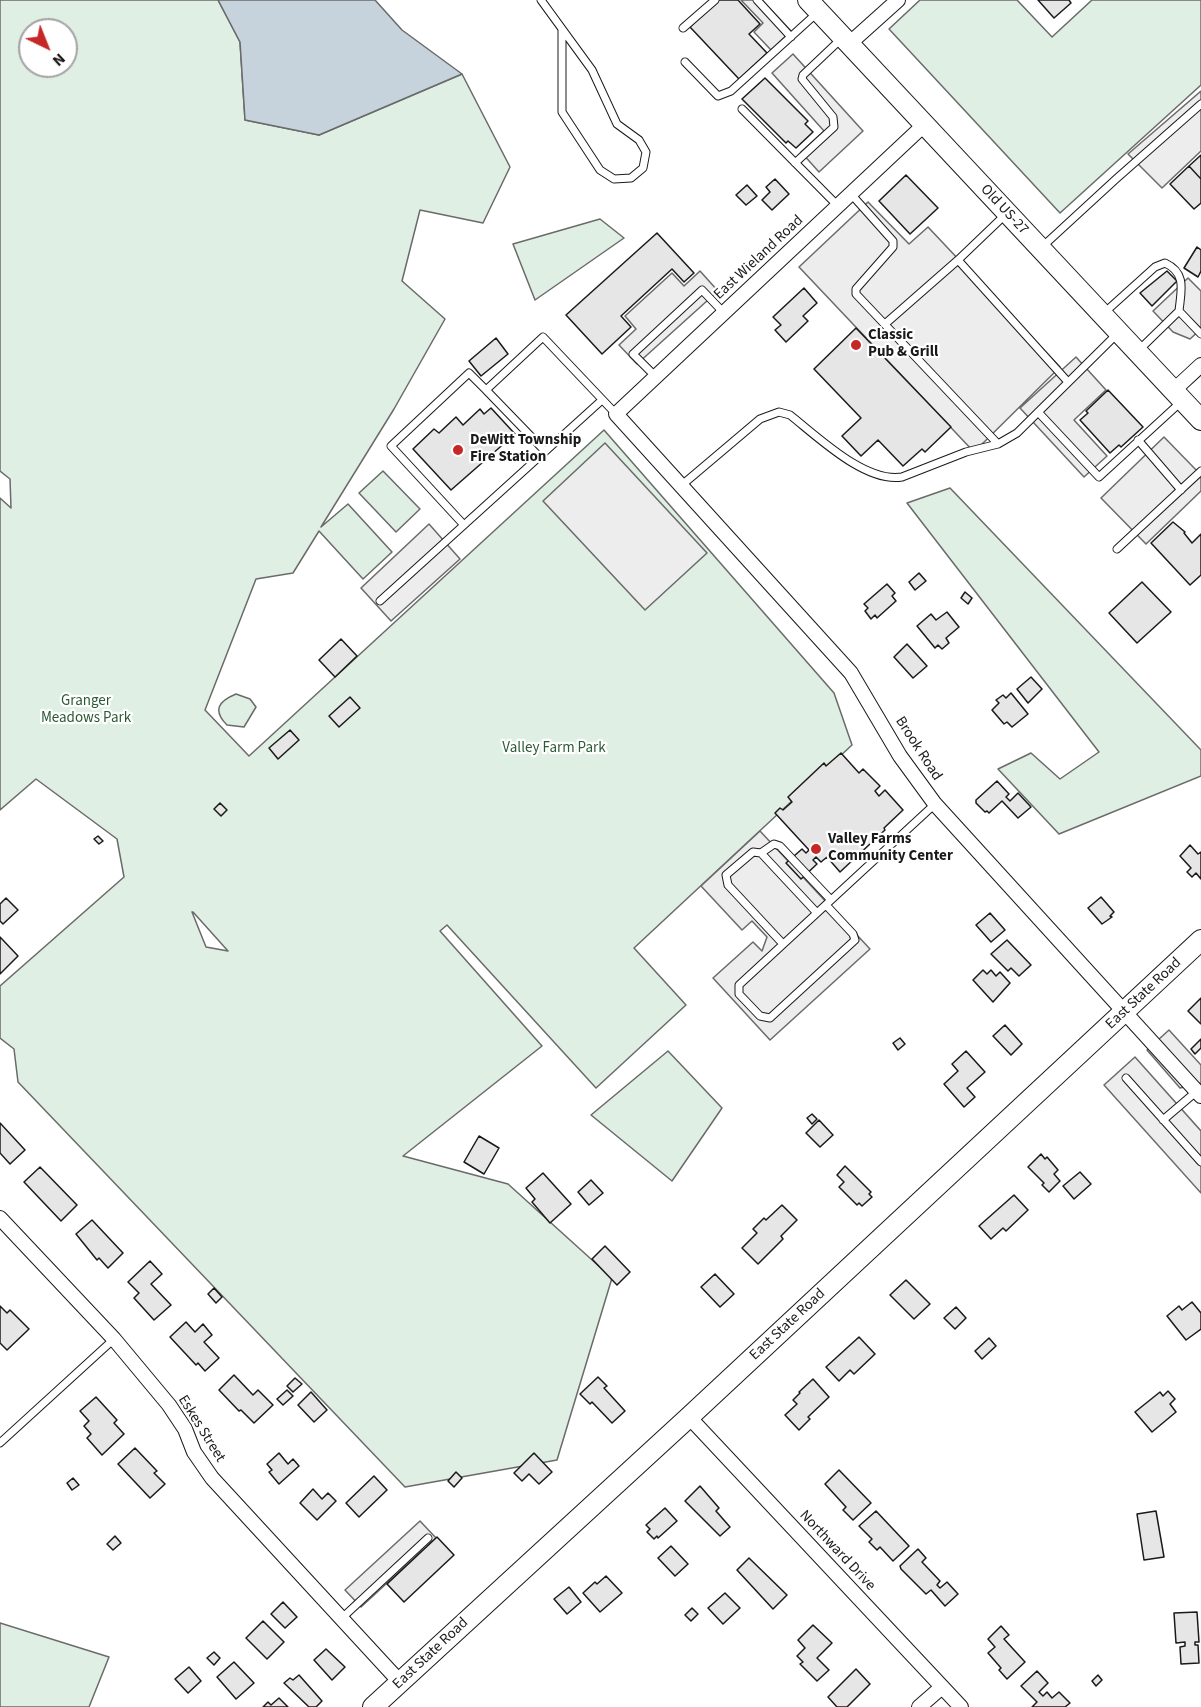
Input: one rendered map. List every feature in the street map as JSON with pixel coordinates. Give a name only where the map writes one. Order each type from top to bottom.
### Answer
[{"type":"street","points":[[846,41],[893,2]]},
{"type":"street","name":"Old US-27","points":[[814,6],[1201,420]]},
{"type":"street","name":"East Wieland Road","points":[[616,414],[924,125]]},
{"type":"street","points":[[1178,395],[1201,365]]},
{"type":"street","name":"Brook Road","points":[[616,414],[851,673],[900,756],[935,804],[1200,1091]]},
{"type":"street","name":"East State Road","points":[[373,1707],[689,1418],[1201,940]]},
{"type":"street","name":"Eskes Street","points":[[0,1218],[114,1339],[169,1405],[185,1429],[194,1452],[212,1478],[400,1682]]},
{"type":"street","name":"Northward Drive","points":[[689,1418],[961,1707]]},
{"type":"street","points":[[920,1707],[942,1686]]},
{"type":"lane","points":[[541,0],[592,70],[617,124],[639,140],[646,152],[643,168],[631,178],[614,179],[600,170],[562,112],[562,29]]},
{"type":"lane","points":[[683,28],[715,0]]},
{"type":"lane","points":[[757,0],[791,37]]},
{"type":"lane","points":[[685,62],[718,96],[731,91],[791,37],[814,6]]},
{"type":"lane","points":[[795,163],[834,127],[835,123],[833,117],[804,84],[802,75],[846,41]]},
{"type":"lane","points":[[1041,249],[1201,104]]},
{"type":"lane","points":[[742,109],[838,206]]},
{"type":"lane","points":[[850,194],[893,241],[893,247],[856,289],[856,294],[999,444]]},
{"type":"lane","points":[[885,324],[1007,213]]},
{"type":"lane","points":[[958,260],[1068,382]]},
{"type":"lane","points":[[1102,315],[1155,267],[1165,263],[1173,267],[1182,281],[1179,311],[1137,352]]},
{"type":"lane","points":[[656,377],[633,354],[702,290],[724,313]]},
{"type":"lane","points":[[1179,311],[1201,334]]},
{"type":"lane","points":[[682,485],[760,419],[779,412],[790,415],[862,469],[892,479],[966,452],[999,444],[1017,432],[1118,332]]},
{"type":"lane","points":[[486,390],[543,338],[616,414]]},
{"type":"lane","points":[[464,525],[391,446],[469,373],[545,451]]},
{"type":"lane","points":[[1038,412],[1099,477],[1138,440],[1178,395]]},
{"type":"lane","points":[[380,601],[602,400]]},
{"type":"lane","points":[[1138,440],[1181,490]]},
{"type":"lane","points":[[1118,549],[1201,471]]},
{"type":"lane","points":[[761,853],[774,844],[780,846],[828,903],[853,934],[855,940],[770,1018],[760,1016],[739,994],[739,985],[783,944],[828,903],[935,804]]},
{"type":"lane","points":[[783,944],[728,885],[726,874],[753,852],[761,853],[817,913]]},
{"type":"lane","points":[[1126,1078],[1201,1162]]},
{"type":"lane","points":[[1163,1120],[1200,1091]]},
{"type":"lane","points":[[0,1443],[114,1339]]},
{"type":"lane","points":[[342,1618],[428,1538]]},
{"type":"green space","points":[[0,0],[218,0],[240,42],[245,120],[319,135],[462,74],[510,167],[483,223],[420,210],[402,281],[445,319],[394,409],[321,527],[348,504],[392,552],[363,579],[319,531],[293,573],[256,579],[205,710],[249,756],[604,430],[834,693],[852,745],[634,948],[686,1005],[596,1088],[447,925],[440,931],[542,1046],[403,1156],[508,1184],[612,1278],[557,1460],[405,1487],[18,1082],[14,1049],[0,1038],[0,986],[124,877],[117,839],[36,779],[0,810],[0,498],[11,508],[10,479],[0,471]],"holes":[[[193,912],[228,951],[206,947]]]},
{"type":"green space","points":[[920,0],[1017,0],[1052,37],[1092,0],[1201,0],[1201,85],[1060,213],[889,29]]},
{"type":"green space","points":[[600,219],[624,238],[535,300],[513,244]]},
{"type":"green space","points":[[383,471],[420,509],[396,532],[359,493]]},
{"type":"green space","points":[[950,488],[1201,750],[1201,776],[1059,834],[998,769],[1031,753],[1060,779],[1099,752],[907,503]]},
{"type":"green space","points":[[236,694],[250,699],[256,707],[244,727],[227,725],[220,715],[219,710],[222,703]]},
{"type":"green space","points":[[668,1051],[722,1108],[672,1181],[591,1115]]},
{"type":"green space","points":[[0,1623],[109,1657],[89,1707],[0,1707]]},
{"type":"shaded area","points":[[218,0],[375,0],[402,30],[462,74],[319,135],[245,120],[240,42]]},
{"type":"shaded area","points":[[741,0],[762,0],[791,31],[771,50],[754,32],[763,23]]},
{"type":"shaded area","points":[[793,54],[863,131],[819,172],[801,152],[824,131],[772,73]]},
{"type":"shaded area","points":[[1201,91],[1201,151],[1162,188],[1128,154]]},
{"type":"shaded area","points":[[868,202],[909,244],[928,227],[1060,367],[974,452],[799,267]]},
{"type":"shaded area","points":[[700,271],[718,291],[637,364],[619,345],[636,329],[625,316],[672,273],[684,286]]},
{"type":"shaded area","points":[[1188,278],[1201,291],[1201,329],[1190,339],[1173,332],[1153,311]]},
{"type":"shaded area","points":[[1076,357],[1106,390],[1074,420],[1107,456],[1084,477],[1020,408]]},
{"type":"shaded area","points":[[1164,437],[1201,475],[1201,491],[1146,544],[1101,498]]},
{"type":"shaded area","points":[[605,443],[707,553],[645,610],[543,501]]},
{"type":"shaded area","points":[[429,524],[460,559],[391,621],[361,588]]},
{"type":"shaded area","points":[[760,831],[870,949],[770,1040],[713,978],[753,942],[762,951],[767,937],[752,921],[742,930],[701,886]]},
{"type":"shaded area","points":[[1169,1030],[1201,1065],[1201,1083],[1180,1088],[1147,1050]]},
{"type":"shaded area","points":[[1135,1057],[1201,1131],[1201,1193],[1104,1085]]},
{"type":"shaded area","points":[[420,1521],[436,1538],[361,1607],[345,1590]]},
{"type":"building","points":[[719,0],[738,0],[760,24],[749,34],[767,53],[739,79],[690,27]]},
{"type":"building","points":[[1038,0],[1069,0],[1071,3],[1054,18]]},
{"type":"building","points":[[765,78],[808,121],[805,124],[813,132],[796,148],[788,141],[786,143],[742,99]]},
{"type":"building","points":[[1201,155],[1201,179],[1189,166]]},
{"type":"building","points":[[1189,166],[1201,179],[1201,203],[1194,209],[1170,184]]},
{"type":"building","points":[[906,175],[938,208],[910,234],[879,201]]},
{"type":"building","points":[[775,179],[789,194],[772,210],[762,200],[770,192],[766,187]]},
{"type":"building","points":[[747,185],[757,196],[746,205],[736,195]]},
{"type":"building","points":[[657,233],[694,273],[684,282],[672,269],[621,316],[631,327],[602,354],[566,315]]},
{"type":"building","points":[[1197,247],[1201,250],[1201,271],[1198,277],[1184,268]]},
{"type":"building","points":[[1167,271],[1177,281],[1152,306],[1140,293]]},
{"type":"building","points":[[804,288],[817,303],[803,316],[808,321],[786,342],[775,330],[781,325],[773,317]]},
{"type":"building","points":[[856,328],[951,427],[925,452],[922,449],[903,466],[878,440],[861,456],[842,436],[861,418],[814,369]]},
{"type":"building","points":[[496,338],[508,354],[481,376],[469,361]]},
{"type":"building","points":[[1108,390],[1143,427],[1121,447],[1119,445],[1110,453],[1080,420]]},
{"type":"building","points":[[491,408],[515,434],[451,490],[413,449],[434,429],[439,433],[456,417],[463,425],[480,409],[484,414]]},
{"type":"building","points":[[1173,522],[1185,532],[1192,543],[1201,534],[1201,575],[1190,585],[1151,543]]},
{"type":"building","points":[[919,573],[926,581],[915,590],[909,582]]},
{"type":"building","points":[[1142,582],[1171,612],[1137,643],[1109,613]]},
{"type":"building","points":[[887,584],[895,593],[892,596],[896,601],[877,618],[875,615],[871,619],[865,611],[868,608],[864,604]]},
{"type":"building","points":[[965,592],[972,598],[968,604],[961,598]]},
{"type":"building","points":[[947,612],[959,627],[946,638],[949,643],[942,649],[938,645],[935,648],[917,626],[931,614],[936,620]]},
{"type":"building","points":[[341,639],[357,656],[335,677],[319,660]]},
{"type":"building","points":[[907,644],[927,666],[913,678],[894,657]]},
{"type":"building","points":[[1031,677],[1042,689],[1028,703],[1017,689]]},
{"type":"building","points":[[1011,693],[1028,714],[1012,727],[1007,722],[1004,724],[992,710],[999,703],[996,700],[1003,695],[1006,698]]},
{"type":"building","points":[[350,697],[360,708],[339,727],[329,716]]},
{"type":"building","points":[[290,730],[299,740],[278,759],[269,748]]},
{"type":"building","points":[[841,753],[859,773],[863,769],[880,786],[875,791],[879,796],[885,790],[903,810],[840,872],[827,857],[821,862],[816,857],[813,860],[817,864],[801,879],[786,863],[802,849],[806,853],[809,850],[775,813],[780,808],[783,810],[792,802],[788,797],[824,763],[826,766]]},
{"type":"building","points":[[997,781],[1009,794],[1006,797],[1010,801],[1018,793],[1031,807],[1018,818],[1002,801],[989,813],[985,812],[976,800]]},
{"type":"building","points":[[220,803],[227,810],[221,816],[214,809]]},
{"type":"building","points":[[98,836],[103,841],[99,844],[94,839]]},
{"type":"building","points":[[1190,845],[1198,854],[1201,852],[1201,879],[1196,873],[1192,877],[1187,872],[1191,868],[1180,856]]},
{"type":"building","points":[[1101,897],[1114,912],[1110,916],[1112,917],[1102,924],[1088,908]]},
{"type":"building","points":[[6,898],[18,910],[3,924],[0,921],[0,904]]},
{"type":"building","points":[[990,913],[1005,930],[991,942],[976,925]]},
{"type":"building","points":[[0,937],[18,956],[0,974]]},
{"type":"building","points":[[1007,940],[1031,965],[1019,976],[1011,968],[1008,971],[991,954]]},
{"type":"building","points":[[983,970],[987,974],[991,970],[996,976],[1000,972],[1010,983],[993,1002],[973,980]]},
{"type":"building","points":[[1201,998],[1201,1024],[1188,1011]]},
{"type":"building","points":[[1005,1025],[1022,1044],[1011,1055],[993,1036]]},
{"type":"building","points":[[900,1038],[905,1044],[898,1050],[893,1043]]},
{"type":"building","points":[[1201,1039],[1201,1048],[1195,1054],[1191,1049]]},
{"type":"building","points":[[966,1051],[985,1072],[967,1088],[975,1097],[964,1107],[944,1084],[958,1071],[952,1064]]},
{"type":"building","points":[[812,1114],[817,1119],[812,1124],[807,1118]]},
{"type":"building","points":[[819,1120],[833,1135],[820,1147],[806,1133]]},
{"type":"building","points":[[0,1123],[25,1150],[10,1164],[0,1153]]},
{"type":"building","points":[[479,1136],[499,1148],[484,1174],[464,1162]]},
{"type":"building","points":[[1041,1154],[1045,1159],[1047,1157],[1058,1170],[1054,1174],[1060,1181],[1049,1192],[1042,1185],[1044,1183],[1028,1167]]},
{"type":"building","points":[[845,1166],[871,1192],[869,1194],[872,1197],[862,1206],[859,1203],[857,1205],[839,1187],[844,1182],[837,1175]]},
{"type":"building","points":[[40,1167],[77,1205],[61,1221],[24,1182]]},
{"type":"building","points":[[1080,1172],[1091,1184],[1074,1199],[1063,1186]]},
{"type":"building","points":[[543,1173],[571,1204],[550,1223],[532,1202],[535,1199],[526,1188]]},
{"type":"building","points":[[591,1180],[603,1193],[589,1205],[578,1192]]},
{"type":"building","points":[[1014,1195],[1028,1210],[1006,1231],[1003,1228],[991,1239],[979,1226]]},
{"type":"building","points":[[782,1205],[797,1220],[781,1236],[783,1239],[758,1264],[742,1248],[757,1233],[753,1229]]},
{"type":"building","points":[[92,1220],[123,1253],[108,1268],[99,1258],[97,1260],[76,1234]]},
{"type":"building","points":[[605,1246],[630,1272],[617,1285],[592,1259]]},
{"type":"building","points":[[150,1261],[162,1274],[151,1284],[171,1305],[154,1320],[134,1298],[139,1293],[128,1282]]},
{"type":"building","points":[[715,1274],[734,1294],[720,1307],[701,1287]]},
{"type":"building","points":[[906,1280],[930,1304],[914,1319],[890,1295]]},
{"type":"building","points":[[214,1288],[222,1297],[216,1303],[208,1294]]},
{"type":"building","points":[[1192,1302],[1201,1313],[1201,1329],[1186,1340],[1167,1316],[1179,1306],[1182,1310]]},
{"type":"building","points":[[0,1306],[7,1313],[10,1310],[29,1329],[7,1350],[0,1343]]},
{"type":"building","points":[[956,1307],[966,1318],[955,1329],[944,1318]]},
{"type":"building","points":[[186,1322],[195,1332],[203,1324],[212,1335],[204,1342],[219,1358],[205,1371],[198,1363],[196,1365],[170,1337]]},
{"type":"building","points":[[859,1337],[875,1354],[854,1374],[850,1370],[839,1381],[826,1367]]},
{"type":"building","points":[[989,1338],[996,1346],[982,1359],[975,1351]]},
{"type":"building","points":[[234,1375],[253,1395],[258,1390],[273,1405],[254,1423],[219,1390]]},
{"type":"building","points":[[598,1377],[607,1386],[604,1388],[625,1411],[612,1423],[592,1402],[590,1404],[580,1394]]},
{"type":"building","points":[[295,1378],[302,1384],[293,1392],[287,1386]]},
{"type":"building","points":[[813,1379],[829,1397],[808,1417],[810,1419],[799,1430],[785,1415],[797,1404],[793,1400],[799,1392]]},
{"type":"building","points":[[287,1390],[293,1396],[283,1405],[277,1399]]},
{"type":"building","points":[[1168,1391],[1175,1399],[1170,1404],[1176,1412],[1152,1432],[1135,1412],[1160,1392],[1163,1396]]},
{"type":"building","points":[[311,1392],[327,1410],[314,1422],[298,1405]]},
{"type":"building","points":[[96,1397],[117,1420],[114,1423],[124,1434],[102,1455],[87,1438],[91,1434],[84,1426],[89,1421],[80,1411]]},
{"type":"building","points":[[135,1448],[157,1471],[154,1473],[165,1484],[150,1498],[118,1464]]},
{"type":"building","points":[[279,1453],[288,1464],[293,1459],[299,1466],[279,1484],[269,1472],[272,1470],[267,1464]]},
{"type":"building","points":[[534,1453],[552,1472],[539,1484],[529,1474],[522,1481],[514,1473]]},
{"type":"building","points":[[839,1470],[871,1503],[853,1520],[843,1510],[846,1507],[825,1484]]},
{"type":"building","points":[[456,1472],[462,1478],[454,1487],[448,1481]]},
{"type":"building","points":[[374,1476],[387,1490],[359,1517],[346,1503]]},
{"type":"building","points":[[73,1478],[79,1485],[72,1490],[67,1483]]},
{"type":"building","points":[[700,1486],[719,1508],[716,1511],[730,1527],[720,1536],[685,1501]]},
{"type":"building","points":[[313,1489],[322,1499],[328,1493],[336,1501],[317,1520],[300,1503]]},
{"type":"building","points":[[665,1508],[677,1521],[654,1539],[647,1532],[650,1529],[646,1525]]},
{"type":"building","points":[[876,1511],[909,1546],[893,1561],[880,1547],[877,1550],[869,1542],[872,1539],[859,1526]]},
{"type":"building","points":[[1156,1511],[1164,1557],[1144,1560],[1137,1514]]},
{"type":"building","points":[[115,1536],[121,1543],[113,1550],[107,1544]]},
{"type":"building","points":[[437,1537],[454,1555],[404,1602],[387,1584]]},
{"type":"building","points":[[671,1546],[688,1564],[675,1576],[658,1558]]},
{"type":"building","points":[[918,1549],[926,1558],[922,1562],[940,1581],[937,1585],[940,1588],[947,1582],[958,1594],[945,1606],[931,1590],[926,1594],[901,1569],[900,1566]]},
{"type":"building","points":[[749,1558],[787,1595],[773,1609],[737,1570]]},
{"type":"building","points":[[606,1576],[622,1593],[600,1612],[583,1593]]},
{"type":"building","points":[[569,1587],[581,1602],[567,1614],[554,1599]]},
{"type":"building","points":[[725,1593],[740,1608],[723,1624],[708,1608]]},
{"type":"building","points":[[283,1602],[297,1617],[285,1628],[271,1614]]},
{"type":"building","points":[[692,1608],[698,1614],[691,1621],[685,1615]]},
{"type":"building","points":[[1197,1612],[1199,1642],[1195,1642],[1195,1645],[1198,1645],[1199,1663],[1181,1664],[1180,1647],[1185,1646],[1185,1642],[1176,1643],[1174,1613]]},
{"type":"building","points":[[263,1621],[284,1642],[267,1659],[246,1638]]},
{"type":"building","points":[[813,1625],[832,1643],[817,1658],[829,1670],[817,1681],[800,1664],[803,1662],[797,1656],[805,1648],[798,1640]]},
{"type":"building","points":[[1001,1626],[1009,1635],[1004,1639],[1025,1662],[1007,1679],[988,1653],[995,1647],[988,1639]]},
{"type":"building","points":[[326,1649],[345,1667],[332,1680],[314,1660]]},
{"type":"building","points":[[214,1652],[220,1658],[214,1665],[207,1658]]},
{"type":"building","points":[[234,1662],[254,1683],[236,1699],[217,1677]]},
{"type":"building","points":[[189,1667],[201,1681],[188,1693],[175,1679]]},
{"type":"building","points":[[856,1669],[870,1684],[847,1707],[837,1707],[828,1697]]},
{"type":"building","points":[[1037,1671],[1048,1683],[1039,1692],[1043,1696],[1047,1692],[1052,1698],[1059,1692],[1070,1703],[1065,1707],[1032,1707],[1037,1702],[1021,1686]]},
{"type":"building","points":[[299,1675],[322,1701],[316,1707],[309,1707],[284,1683]]},
{"type":"building","points":[[1098,1675],[1102,1680],[1096,1686],[1092,1681]]},
{"type":"building","points":[[279,1698],[288,1707],[263,1707],[268,1702],[271,1705]]},
{"type":"place","name":"Classic Pub & Grill","points":[[856,345]]},
{"type":"place","name":"DeWitt Township Fire Station","points":[[458,450]]},
{"type":"place","name":"Valley Farms Community Center","points":[[816,849]]},
{"type":"park label","name":"Granger Meadows Park","points":[[86,710]]},
{"type":"park label","name":"Valley Farm Park","points":[[554,749]]}]
